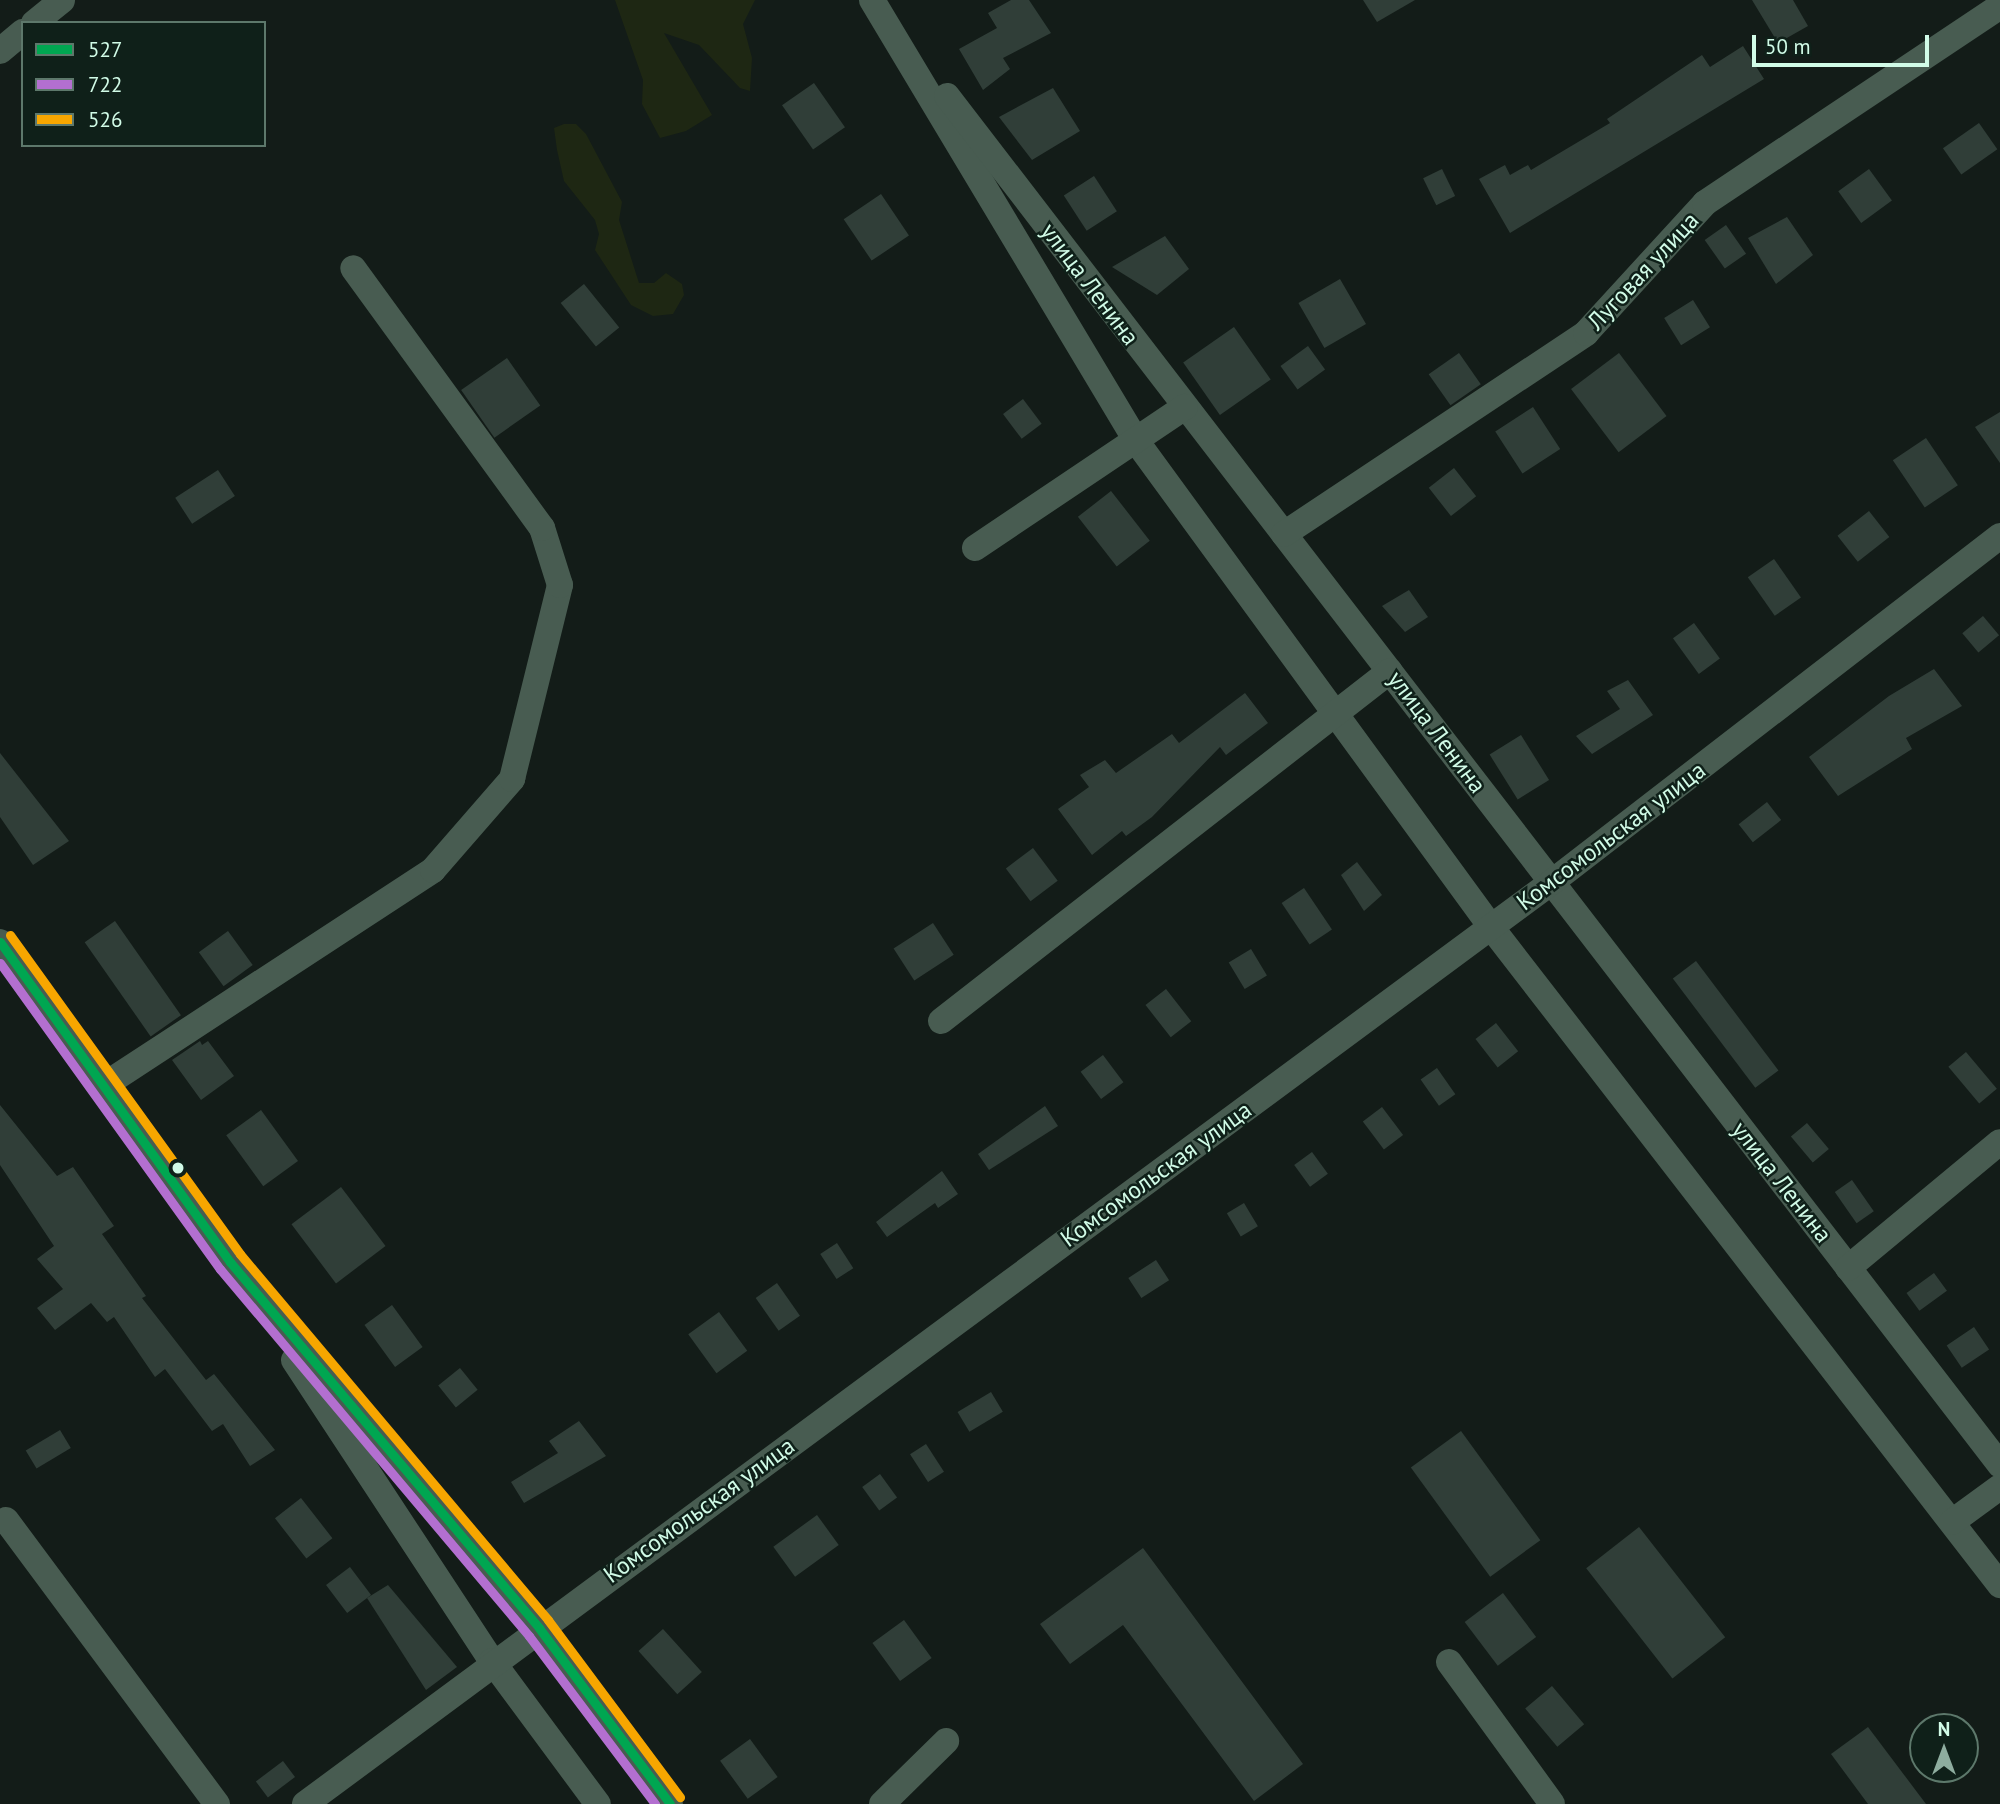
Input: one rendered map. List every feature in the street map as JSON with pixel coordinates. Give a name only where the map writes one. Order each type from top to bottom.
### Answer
[{"type":"street","points":[[36,21],[62,0]]},
{"type":"street","points":[[872,0],[1137,442],[1491,927],[2000,1585]]},
{"type":"street","name":"улица Ленина","points":[[872,0],[2000,1465]]},
{"type":"street","name":"Луговая улица","points":[[1284,534],[1586,333],[1704,203],[2000,6]]},
{"type":"street","points":[[0,51],[21,35]]},
{"type":"street","points":[[103,1086],[433,870],[512,779],[560,585],[542,528],[353,268]]},
{"type":"street","points":[[975,548],[1137,442],[1185,407]]},
{"type":"street","name":"Комсомольская улица","points":[[305,1804],[492,1661],[1552,882],[2000,536]]},
{"type":"street","points":[[941,1021],[1390,671]]},
{"type":"street","points":[[0,942],[230,1262],[492,1661],[598,1804]]},
{"type":"street","points":[[1848,1268],[2000,1142]]},
{"type":"street","points":[[230,1262],[539,1628],[670,1804]]},
{"type":"street","points":[[1952,1522],[2000,1487]]},
{"type":"street","points":[[6,1520],[217,1804]]},
{"type":"street","points":[[1449,1662],[1552,1804]]},
{"type":"street","points":[[882,1804],[946,1741]]},
{"type":"green space","points":[[615,0],[755,0],[743,24],[752,58],[750,91],[740,88],[699,45],[664,33],[712,115],[686,131],[660,138],[642,104],[643,80]]},
{"type":"green space","points":[[564,124],[576,124],[586,134],[622,202],[619,220],[639,283],[654,283],[666,273],[682,284],[684,295],[673,314],[653,316],[631,305],[595,250],[599,234],[595,220],[564,181],[554,128]]},
{"type":"building","points":[[1011,0],[1029,0],[1051,33],[1003,58],[1010,69],[983,90],[959,49],[997,28],[988,13]]},
{"type":"building","points":[[1363,0],[1415,0],[1377,22]]},
{"type":"building","points":[[1752,0],[1793,0],[1808,26],[1778,43]]},
{"type":"building","points":[[1743,46],[1764,79],[1510,233],[1479,179],[1505,165],[1510,175],[1528,165],[1531,170],[1610,123],[1607,119],[1702,55],[1710,67]]},
{"type":"building","points":[[814,83],[845,127],[813,150],[782,105]]},
{"type":"building","points":[[1053,88],[1080,131],[1032,160],[999,117]]},
{"type":"building","points":[[1979,123],[1997,149],[1961,174],[1943,148]]},
{"type":"building","points":[[1442,169],[1455,196],[1436,205],[1423,178]]},
{"type":"building","points":[[1869,169],[1892,201],[1861,223],[1838,191]]},
{"type":"building","points":[[1094,176],[1117,211],[1087,231],[1064,196]]},
{"type":"building","points":[[881,194],[909,235],[872,261],[844,219]]},
{"type":"building","points":[[1787,217],[1813,255],[1776,284],[1748,238]]},
{"type":"building","points":[[1726,225],[1746,254],[1725,269],[1705,240]]},
{"type":"building","points":[[1165,236],[1189,269],[1157,295],[1112,267]]},
{"type":"building","points":[[1340,279],[1366,324],[1324,348],[1298,303]]},
{"type":"building","points":[[584,284],[619,328],[596,346],[561,303]]},
{"type":"building","points":[[1693,300],[1710,327],[1681,345],[1664,318]]},
{"type":"building","points":[[1234,327],[1271,379],[1220,415],[1183,363]]},
{"type":"building","points":[[1308,346],[1325,369],[1298,389],[1280,366]]},
{"type":"building","points":[[1459,353],[1481,384],[1450,405],[1429,374]]},
{"type":"building","points":[[1619,353],[1667,416],[1619,452],[1571,389]]},
{"type":"building","points":[[507,358],[540,406],[494,438],[461,390]]},
{"type":"building","points":[[1023,399],[1042,424],[1022,439],[1003,414]]},
{"type":"building","points":[[1533,407],[1560,449],[1522,473],[1495,432]]},
{"type":"building","points":[[2000,412],[2000,463],[1975,427]]},
{"type":"building","points":[[1926,438],[1958,485],[1925,508],[1893,460]]},
{"type":"building","points":[[1454,468],[1476,496],[1451,516],[1429,488]]},
{"type":"building","points":[[218,470],[235,496],[192,524],[175,498]]},
{"type":"building","points":[[1111,491],[1150,541],[1117,567],[1078,517]]},
{"type":"building","points":[[1869,511],[1889,537],[1858,562],[1837,536]]},
{"type":"building","points":[[1774,559],[1801,598],[1775,616],[1748,577]]},
{"type":"building","points":[[1409,590],[1428,617],[1405,632],[1382,606]]},
{"type":"building","points":[[1983,616],[1999,635],[1978,653],[1962,633]]},
{"type":"building","points":[[1694,623],[1720,659],[1699,674],[1673,638]]},
{"type":"building","points":[[1934,669],[1962,706],[1906,738],[1912,749],[1838,796],[1809,757],[1889,696]]},
{"type":"building","points":[[1628,680],[1653,715],[1592,754],[1576,736],[1620,709],[1607,691]]},
{"type":"building","points":[[1245,693],[1268,723],[1226,755],[1220,747],[1152,817],[1126,836],[1122,831],[1092,855],[1058,809],[1089,787],[1080,775],[1105,760],[1116,773],[1172,734],[1179,743]]},
{"type":"building","points":[[1521,735],[1549,780],[1518,800],[1490,755]]},
{"type":"building","points":[[0,753],[69,841],[33,865],[0,817]]},
{"type":"building","points":[[1767,802],[1781,820],[1753,842],[1739,824]]},
{"type":"building","points":[[1033,848],[1058,881],[1031,901],[1006,868]]},
{"type":"building","points":[[1357,862],[1382,895],[1364,911],[1341,875]]},
{"type":"building","points":[[1304,888],[1332,929],[1310,945],[1282,903]]},
{"type":"building","points":[[115,921],[181,1015],[151,1036],[85,942]]},
{"type":"building","points":[[933,923],[954,955],[914,980],[894,949]]},
{"type":"building","points":[[228,931],[253,965],[224,986],[199,952]]},
{"type":"building","points":[[1251,949],[1267,976],[1245,989],[1229,962]]},
{"type":"building","points":[[1696,961],[1778,1070],[1755,1088],[1673,978]]},
{"type":"building","points":[[1166,989],[1191,1021],[1171,1037],[1146,1005]]},
{"type":"building","points":[[1496,1023],[1518,1051],[1498,1067],[1476,1039]]},
{"type":"building","points":[[200,1041],[202,1045],[208,1041],[234,1076],[201,1100],[172,1060]]},
{"type":"building","points":[[1966,1052],[1997,1089],[1979,1104],[1948,1067]]},
{"type":"building","points":[[1103,1055],[1123,1082],[1101,1099],[1081,1072]]},
{"type":"building","points":[[1437,1068],[1455,1094],[1439,1106],[1421,1079]]},
{"type":"building","points":[[0,1105],[57,1176],[73,1167],[114,1226],[102,1234],[146,1296],[142,1298],[206,1380],[214,1374],[275,1450],[250,1466],[223,1424],[212,1431],[165,1369],[155,1377],[114,1317],[107,1322],[91,1303],[55,1330],[37,1308],[63,1289],[37,1259],[54,1246],[0,1165]]},
{"type":"building","points":[[1045,1106],[1058,1126],[989,1170],[978,1154]]},
{"type":"building","points":[[1382,1107],[1403,1135],[1384,1149],[1363,1121]]},
{"type":"building","points":[[261,1110],[298,1161],[263,1186],[226,1135]]},
{"type":"building","points":[[1807,1123],[1829,1149],[1813,1163],[1791,1136]]},
{"type":"building","points":[[1312,1152],[1328,1174],[1310,1187],[1294,1165]]},
{"type":"building","points":[[942,1171],[958,1194],[938,1208],[935,1203],[887,1237],[876,1222]]},
{"type":"building","points":[[1852,1180],[1874,1211],[1857,1223],[1835,1192]]},
{"type":"building","points":[[341,1187],[386,1246],[336,1283],[291,1224]]},
{"type":"building","points":[[1244,1203],[1258,1226],[1241,1236],[1227,1213]]},
{"type":"building","points":[[837,1243],[853,1268],[837,1279],[820,1254]]},
{"type":"building","points":[[1156,1260],[1169,1280],[1141,1298],[1128,1278]]},
{"type":"building","points":[[1934,1273],[1947,1291],[1919,1311],[1906,1293]]},
{"type":"building","points":[[777,1283],[800,1316],[779,1331],[756,1298]]},
{"type":"building","points":[[392,1305],[423,1347],[395,1367],[364,1325]]},
{"type":"building","points":[[719,1312],[747,1351],[716,1373],[688,1334]]},
{"type":"building","points":[[1974,1327],[1989,1349],[1962,1368],[1947,1345]]},
{"type":"building","points":[[460,1368],[478,1390],[456,1407],[438,1386]]},
{"type":"building","points":[[991,1392],[1003,1412],[969,1432],[958,1412]]},
{"type":"building","points":[[579,1421],[606,1456],[524,1503],[511,1482],[558,1453],[549,1441]]},
{"type":"building","points":[[60,1430],[71,1448],[37,1469],[26,1451]]},
{"type":"building","points":[[1461,1431],[1540,1540],[1490,1577],[1411,1467]]},
{"type":"building","points":[[926,1444],[944,1472],[928,1482],[910,1454]]},
{"type":"building","points":[[880,1474],[897,1497],[879,1510],[862,1487]]},
{"type":"building","points":[[301,1498],[332,1538],[306,1559],[275,1518]]},
{"type":"building","points":[[817,1515],[839,1545],[795,1577],[773,1547]]},
{"type":"building","points":[[1639,1527],[1725,1637],[1672,1679],[1586,1568]]},
{"type":"building","points":[[1143,1548],[1303,1764],[1254,1801],[1123,1625],[1070,1664],[1040,1624]]},
{"type":"building","points":[[350,1567],[371,1595],[347,1613],[326,1585]]},
{"type":"building","points":[[388,1585],[457,1667],[426,1690],[367,1598]]},
{"type":"building","points":[[1503,1593],[1536,1637],[1498,1666],[1465,1622]]},
{"type":"building","points":[[904,1620],[932,1658],[900,1681],[872,1643]]},
{"type":"building","points":[[663,1629],[702,1672],[677,1694],[638,1651]]},
{"type":"building","points":[[1552,1686],[1584,1724],[1557,1747],[1525,1708]]},
{"type":"building","points":[[1868,1727],[1926,1804],[1868,1804],[1831,1754]]},
{"type":"building","points":[[750,1739],[778,1777],[748,1799],[720,1761]]},
{"type":"building","points":[[283,1761],[295,1777],[268,1797],[256,1781]]},
{"type":"transit line","name":"526","points":[[10,935],[240,1254],[548,1620],[680,1797]]},
{"type":"transit line","name":"527","points":[[0,942],[230,1262],[539,1628],[670,1804]]},
{"type":"transit line","name":"722","points":[[0,963],[220,1269],[529,1636],[655,1804]]}]
